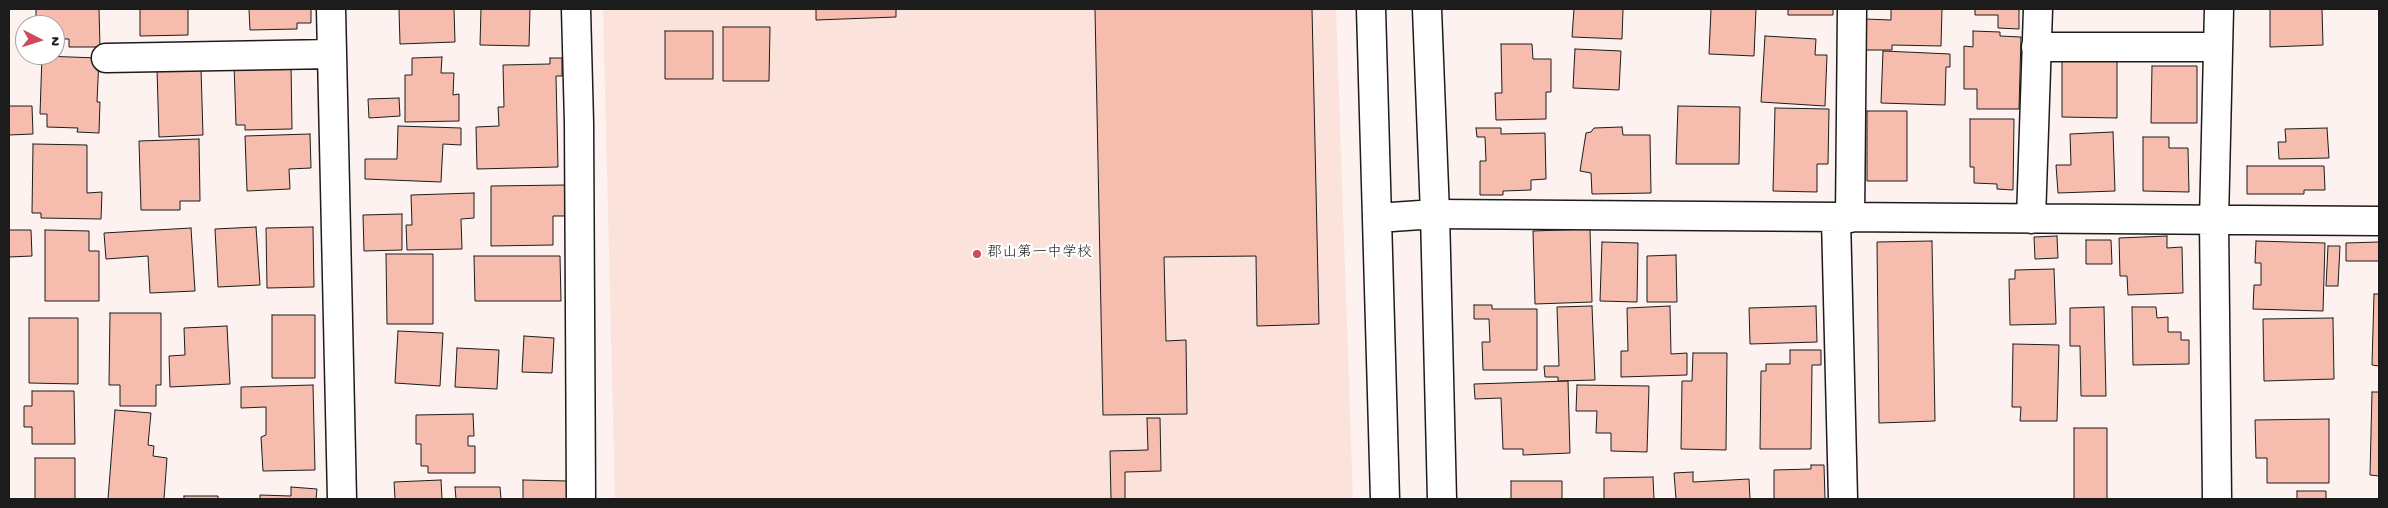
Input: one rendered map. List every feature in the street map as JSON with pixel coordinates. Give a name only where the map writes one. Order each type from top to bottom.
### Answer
[{"type":"street","points":[[331,9],[342,499]]},
{"type":"street","points":[[576,9],[579,123],[581,499]]},
{"type":"street","points":[[1371,9],[1385,499]]},
{"type":"street","points":[[1372,57],[1379,49],[1390,9]]},
{"type":"street","points":[[1427,9],[1435,214],[1442,499]]},
{"type":"street","points":[[1843,499],[1843,218],[1852,9]]},
{"type":"street","points":[[2031,219],[2038,9]]},
{"type":"street","points":[[2217,499],[2214,220],[2218,9]]},
{"type":"street","points":[[2036,46],[2218,47]]},
{"type":"street","points":[[106,58],[332,54]]},
{"type":"street","points":[[1377,218],[1435,214],[2379,221]]},
{"type":"shaded area","name":"郡山第一中学校","points":[[603,9],[1336,9],[1353,499],[615,499]]},
{"type":"building","points":[[36,9],[99,9],[100,47],[69,47],[69,39],[65,39],[65,15],[36,15]]},
{"type":"building","points":[[140,9],[188,9],[188,35],[140,36]]},
{"type":"building","points":[[249,9],[311,9],[311,23],[297,23],[297,29],[250,30]]},
{"type":"building","points":[[399,9],[454,9],[455,42],[400,44]]},
{"type":"building","points":[[481,9],[530,9],[529,46],[480,45]]},
{"type":"building","points":[[816,9],[896,9],[896,17],[816,20]]},
{"type":"building","points":[[1095,9],[1312,9],[1319,324],[1257,326],[1256,256],[1164,257],[1166,341],[1186,340],[1187,414],[1103,415]]},
{"type":"building","points":[[1574,9],[1623,9],[1622,39],[1572,37]]},
{"type":"building","points":[[1711,9],[1756,9],[1754,56],[1709,54]]},
{"type":"building","points":[[1788,9],[1833,9],[1833,15],[1788,15]]},
{"type":"building","points":[[1891,9],[1942,9],[1941,46],[1892,45],[1892,50],[1864,50],[1865,19],[1891,20]]},
{"type":"building","points":[[1975,9],[2019,9],[2019,29],[1998,28],[1998,15],[1975,15]]},
{"type":"building","points":[[2270,9],[2322,9],[2323,45],[2270,47]]},
{"type":"building","points":[[723,27],[770,27],[769,81],[723,81]]},
{"type":"building","points":[[665,31],[713,31],[713,79],[665,79]]},
{"type":"building","points":[[1973,31],[2000,32],[2000,36],[2021,37],[2019,109],[1977,109],[1977,89],[1964,89],[1964,46],[1973,47]]},
{"type":"building","points":[[1765,36],[1816,39],[1815,55],[1827,55],[1825,106],[1761,102]]},
{"type":"building","points":[[1501,44],[1532,44],[1533,59],[1551,59],[1551,92],[1546,92],[1546,119],[1496,120],[1495,93],[1502,93]]},
{"type":"building","points":[[1575,49],[1621,51],[1619,90],[1573,88]]},
{"type":"building","points":[[1883,51],[1950,54],[1950,67],[1946,67],[1945,105],[1881,103]]},
{"type":"building","points":[[65,57],[99,58],[97,102],[100,102],[99,133],[77,132],[78,128],[47,127],[47,114],[40,114],[42,65],[65,65]]},
{"type":"building","points":[[442,57],[441,73],[454,73],[453,95],[459,94],[459,121],[405,122],[405,75],[412,75],[412,58]]},
{"type":"building","points":[[550,58],[562,58],[562,76],[556,76],[558,167],[477,169],[476,127],[499,126],[498,107],[504,107],[503,65],[550,64]]},
{"type":"building","points":[[2062,61],[2117,61],[2117,118],[2062,117]]},
{"type":"building","points":[[291,63],[292,129],[245,130],[245,125],[236,125],[234,64]]},
{"type":"building","points":[[2152,66],[2197,66],[2197,123],[2151,123]]},
{"type":"building","points":[[201,68],[203,135],[159,137],[157,69]]},
{"type":"building","points":[[399,98],[400,116],[369,118],[368,99]]},
{"type":"building","points":[[9,106],[32,106],[33,134],[9,135]]},
{"type":"building","points":[[1678,106],[1740,107],[1739,164],[1676,164]]},
{"type":"building","points":[[1775,108],[1829,109],[1828,164],[1817,164],[1817,192],[1773,191]]},
{"type":"building","points":[[1867,111],[1907,111],[1907,181],[1867,181]]},
{"type":"building","points":[[1970,119],[2014,119],[2013,190],[1997,189],[1997,184],[1974,183],[1974,167],[1970,167]]},
{"type":"building","points":[[398,126],[461,128],[461,145],[443,144],[441,182],[365,179],[365,159],[397,159]]},
{"type":"building","points":[[1622,127],[1623,135],[1650,135],[1651,193],[1592,194],[1591,173],[1580,171],[1586,133],[1591,132],[1594,128]]},
{"type":"building","points":[[1476,128],[1501,128],[1501,134],[1545,133],[1546,179],[1531,180],[1531,190],[1503,191],[1503,195],[1480,195],[1480,161],[1486,161],[1485,137],[1477,137]]},
{"type":"building","points":[[2327,128],[2329,158],[2279,159],[2278,142],[2286,142],[2285,129]]},
{"type":"building","points":[[2113,132],[2115,191],[2058,193],[2056,165],[2071,165],[2070,134]]},
{"type":"building","points":[[310,134],[311,168],[289,169],[290,189],[247,191],[245,136]]},
{"type":"building","points":[[2143,137],[2169,137],[2169,148],[2188,148],[2189,192],[2143,191]]},
{"type":"building","points":[[199,139],[200,201],[180,201],[180,210],[141,210],[139,141]]},
{"type":"building","points":[[33,144],[87,145],[87,193],[102,192],[101,219],[41,218],[41,213],[32,213]]},
{"type":"building","points":[[2247,166],[2324,166],[2325,190],[2304,190],[2304,194],[2247,194]]},
{"type":"building","points":[[566,185],[566,216],[553,216],[553,245],[491,246],[491,186]]},
{"type":"building","points":[[474,193],[474,218],[461,219],[462,249],[407,250],[406,225],[412,225],[411,195]]},
{"type":"building","points":[[402,214],[402,250],[364,251],[363,215]]},
{"type":"building","points":[[256,227],[260,285],[218,287],[215,229]]},
{"type":"building","points":[[313,227],[314,287],[267,288],[266,228]]},
{"type":"building","points":[[191,228],[195,291],[150,293],[148,256],[106,259],[104,233]]},
{"type":"building","points":[[1590,229],[1592,302],[1535,304],[1533,231]]},
{"type":"building","points":[[9,230],[31,230],[32,256],[9,257]]},
{"type":"building","points":[[45,230],[89,231],[89,251],[99,251],[99,301],[45,301]]},
{"type":"building","points":[[2057,236],[2058,258],[2035,259],[2034,237]]},
{"type":"building","points":[[2167,236],[2167,248],[2182,247],[2183,293],[2128,295],[2127,276],[2120,276],[2119,238]]},
{"type":"building","points":[[2086,240],[2111,240],[2112,264],[2086,264]]},
{"type":"building","points":[[1932,241],[1935,421],[1879,423],[1877,242]]},
{"type":"building","points":[[2256,241],[2325,243],[2323,311],[2253,309],[2254,285],[2261,285],[2261,263],[2255,263]]},
{"type":"building","points":[[1602,242],[1638,243],[1637,302],[1600,301]]},
{"type":"building","points":[[2379,242],[2379,261],[2346,261],[2346,243]]},
{"type":"building","points":[[2328,246],[2340,246],[2338,286],[2326,286]]},
{"type":"building","points":[[386,254],[433,254],[433,324],[387,324]]},
{"type":"building","points":[[1676,255],[1677,302],[1647,302],[1647,256]]},
{"type":"building","points":[[474,256],[560,256],[561,301],[475,301]]},
{"type":"building","points":[[2054,269],[2056,324],[2010,325],[2009,279],[2015,279],[2015,270]]},
{"type":"building","points":[[2374,294],[2379,294],[2379,366],[2372,365]]},
{"type":"building","points":[[1474,305],[1492,305],[1492,309],[1537,309],[1537,370],[1483,370],[1482,342],[1490,342],[1489,319],[1474,319]]},
{"type":"building","points":[[1592,306],[1595,380],[1558,381],[1558,377],[1545,377],[1544,366],[1559,366],[1557,307]]},
{"type":"building","points":[[1670,306],[1671,354],[1687,353],[1687,375],[1621,377],[1621,351],[1628,351],[1627,308]]},
{"type":"building","points":[[1816,306],[1817,342],[1750,344],[1749,308]]},
{"type":"building","points":[[2104,307],[2106,396],[2081,396],[2080,346],[2070,346],[2070,308]]},
{"type":"building","points":[[2132,307],[2156,307],[2157,318],[2168,317],[2168,332],[2181,332],[2181,340],[2189,340],[2189,364],[2133,365]]},
{"type":"building","points":[[110,313],[161,313],[161,385],[156,385],[156,406],[120,406],[120,385],[109,385]]},
{"type":"building","points":[[272,315],[315,315],[315,378],[272,378]]},
{"type":"building","points":[[29,318],[78,318],[78,384],[29,383]]},
{"type":"building","points":[[2333,318],[2334,379],[2264,381],[2263,319]]},
{"type":"building","points":[[227,326],[230,384],[170,387],[169,356],[185,355],[184,328]]},
{"type":"building","points":[[398,331],[443,333],[440,386],[395,383]]},
{"type":"building","points":[[524,336],[554,338],[552,373],[522,372]]},
{"type":"building","points":[[2013,344],[2059,345],[2057,421],[2020,421],[2021,407],[2012,407]]},
{"type":"building","points":[[457,348],[499,350],[497,389],[455,387]]},
{"type":"building","points":[[1790,350],[1821,350],[1821,365],[1812,365],[1811,449],[1760,449],[1761,371],[1766,371],[1766,364],[1790,364]]},
{"type":"building","points":[[1693,353],[1727,353],[1726,450],[1681,449],[1682,381],[1692,381]]},
{"type":"building","points":[[1568,381],[1570,453],[1523,455],[1523,449],[1503,449],[1501,398],[1475,399],[1474,384]]},
{"type":"building","points":[[313,385],[315,470],[263,471],[261,437],[266,435],[266,407],[241,408],[241,387]]},
{"type":"building","points":[[1577,385],[1649,386],[1647,452],[1611,451],[1611,433],[1596,433],[1597,411],[1576,411]]},
{"type":"building","points":[[32,391],[74,391],[75,444],[32,444],[32,427],[24,427],[24,406],[32,406]]},
{"type":"building","points":[[2372,392],[2379,392],[2379,476],[2370,475]]},
{"type":"building","points":[[115,410],[151,413],[148,445],[154,446],[153,456],[167,458],[164,499],[108,499]]},
{"type":"building","points":[[473,414],[474,436],[468,436],[468,446],[475,446],[475,473],[428,473],[428,466],[421,466],[421,444],[416,444],[416,415]]},
{"type":"building","points":[[1147,418],[1160,418],[1161,471],[1125,472],[1125,499],[1111,499],[1110,451],[1148,450]]},
{"type":"building","points":[[2329,419],[2329,483],[2267,483],[2267,458],[2256,458],[2255,420]]},
{"type":"building","points":[[2074,428],[2107,428],[2107,499],[2074,499]]},
{"type":"building","points":[[35,458],[75,458],[75,499],[35,499]]},
{"type":"building","points":[[1811,465],[1824,465],[1825,499],[1774,499],[1774,470],[1811,469]]},
{"type":"building","points":[[1693,472],[1693,482],[1749,479],[1750,499],[1676,499],[1674,473]]},
{"type":"building","points":[[1653,477],[1654,499],[1604,499],[1604,478]]},
{"type":"building","points":[[441,480],[442,499],[395,499],[394,482]]},
{"type":"building","points":[[523,480],[568,481],[568,499],[523,499]]},
{"type":"building","points":[[1511,481],[1562,481],[1562,499],[1511,499]]},
{"type":"building","points":[[291,487],[317,489],[316,499],[260,499],[260,495],[291,496]]},
{"type":"building","points":[[455,487],[500,487],[501,499],[456,499]]},
{"type":"building","points":[[2297,491],[2326,491],[2326,499],[2297,499]]},
{"type":"building","points":[[184,496],[218,496],[218,499],[184,499]]},
{"type":"place","name":"郡山第一中学校","points":[[977,254]]}]
